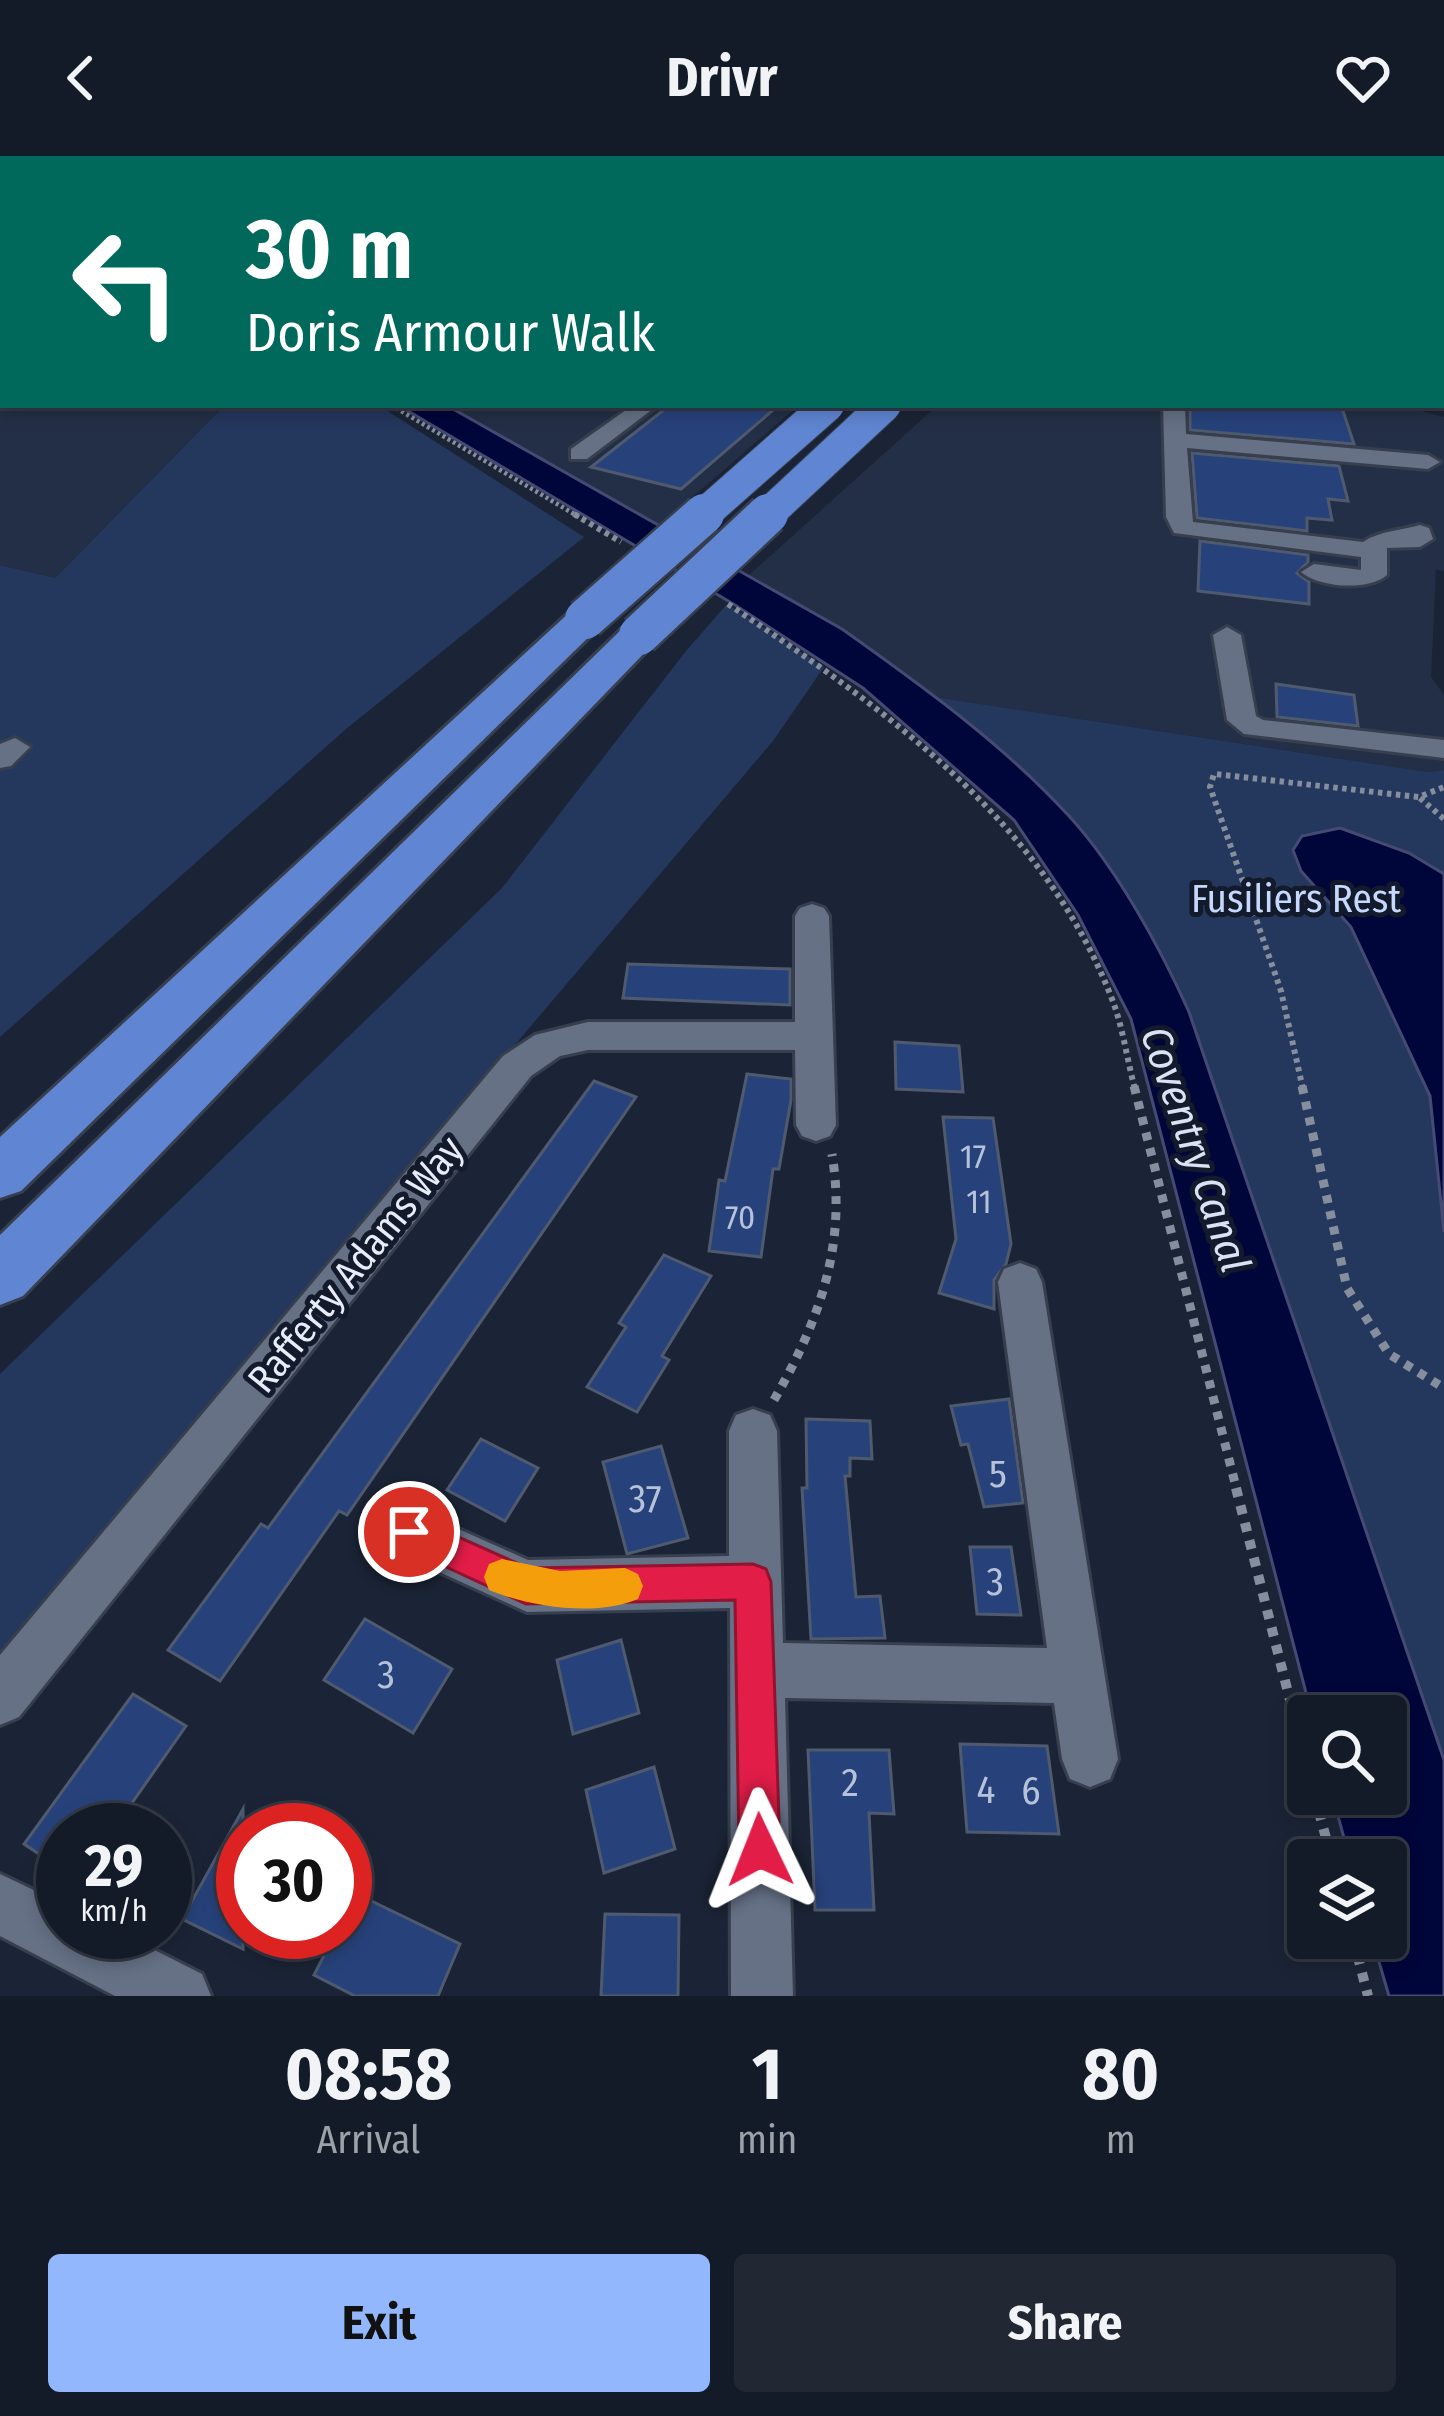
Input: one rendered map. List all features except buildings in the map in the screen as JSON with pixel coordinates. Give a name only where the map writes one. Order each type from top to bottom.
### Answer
[{"type":"highway","points":[[0,1174],[585,619],[825,408]]},
{"type":"highway","points":[[0,1276],[639,635],[882,408]]},
{"type":"street","points":[[579,454],[643,408]]},
{"type":"street","points":[[1174,408],[1178,517],[1184,528],[1374,551]]},
{"type":"street","points":[[1175,440],[1433,464]]},
{"type":"street","points":[[1315,572],[1364,578],[1374,574],[1374,545],[1384,539],[1420,539],[1428,532]]},
{"type":"street","points":[[1227,635],[1242,720],[1255,728],[1444,749]]},
{"type":"street","points":[[812,916],[816,1125]]},
{"type":"street","name":"Rafferty Adams Way","points":[[0,1698],[517,1066],[549,1045],[588,1036],[814,1036]]},
{"type":"street","points":[[1021,1282],[1090,1759]]},
{"type":"street","points":[[753,1431],[762,1996]]},
{"type":"street","points":[[409,1532],[526,1586],[753,1582]]},
{"type":"street","points":[[754,1670],[1079,1676]]},
{"type":"street","points":[[0,1904],[180,1996]]},
{"type":"path","points":[[396,408],[640,553]]},
{"type":"path","points":[[710,594],[866,698],[1002,819],[1057,897],[1103,983],[1122,1031],[1289,1695]]},
{"type":"path","points":[[1444,787],[1419,796],[1214,774],[1210,787],[1282,991],[1348,1288],[1389,1354],[1444,1388]]},
{"type":"path","points":[[1419,796],[1444,819]]},
{"type":"path","points":[[753,1431],[818,1317],[836,1262],[838,1178],[832,1152],[816,1125]]},
{"type":"path","points":[[1358,1959],[1368,1996]]},
{"type":"shaded area","points":[[0,408],[222,408],[55,578],[0,565]]},
{"type":"shaded area","points":[[451,408],[796,408],[658,527]]},
{"type":"shaded area","points":[[935,408],[1410,408],[1444,417],[1444,571],[1436,570],[1431,677],[1444,695],[1444,770],[1428,772],[935,697],[842,629],[746,578]]},
{"type":"green space","points":[[222,408],[383,408],[584,537],[346,729],[0,1037],[0,565],[55,578]]},
{"type":"green space","points":[[727,604],[824,667],[773,741],[0,1651],[0,1374],[502,888]]},
{"type":"green space","name":"Fusiliers Rest","points":[[935,697],[1428,772],[1444,770],[1444,1760],[1172,975],[1074,820]]},
{"type":"water","name":"Coventry Canal","points":[[403,408],[451,408],[842,629],[1017,764],[1087,836],[1120,884],[1189,1012],[1444,1760],[1444,1996],[1389,1996],[1378,1959],[1407,1959],[1407,1839],[1344,1839],[1338,1815],[1407,1815],[1407,1695],[1307,1695],[1131,1019],[1078,915],[1014,820],[863,688],[735,605]]},
{"type":"water","points":[[1340,828],[1409,853],[1444,874],[1444,1232],[1430,1096],[1351,927],[1301,871],[1293,850],[1302,836]]},
{"type":"slow traffic","points":[[502,1577],[526,1586],[560,1589],[625,1586]]},
{"type":"route","points":[[409,1532],[526,1586],[753,1582],[760,1850]]}]
